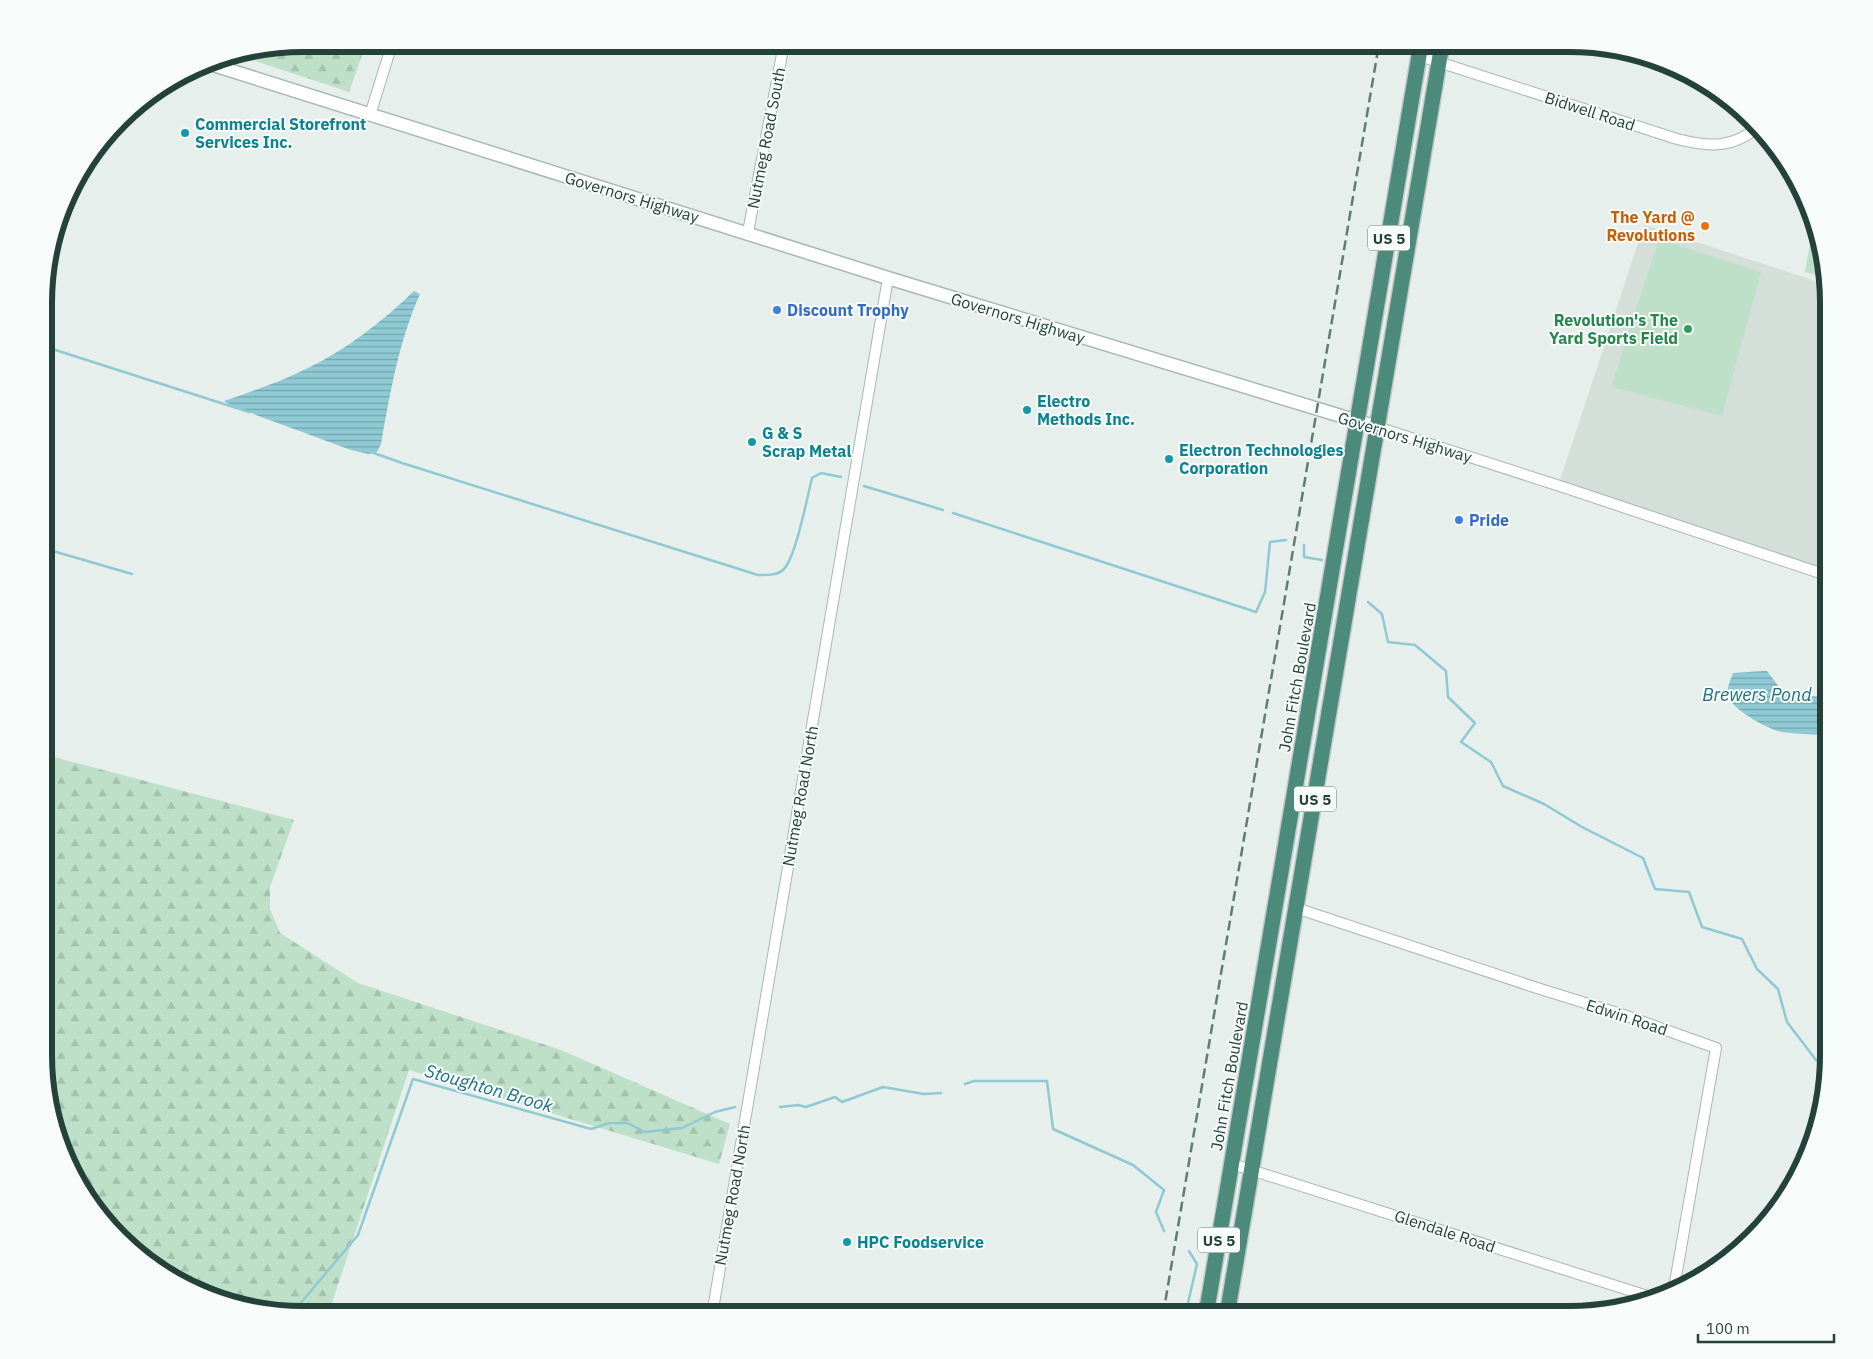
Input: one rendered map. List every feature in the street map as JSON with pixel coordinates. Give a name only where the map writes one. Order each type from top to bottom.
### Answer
[{"type":"highway","name":"John Fitch Boulevard","points":[[1208,1306],[1420,52]]},
{"type":"highway","name":"US 5","points":[[1229,1306],[1441,52]]},
{"type":"street","points":[[370,115],[390,52]]},
{"type":"street","name":"Nutmeg Road South","points":[[748,232],[782,52]]},
{"type":"street","name":"Bidwell Road","points":[[1423,52],[1439,62],[1704,146],[1728,144],[1752,132]]},
{"type":"street","name":"Governors Highway","points":[[220,67],[626,196],[748,232],[888,278],[1377,427],[1820,573]]},
{"type":"street","name":"Nutmeg Road North","points":[[714,1306],[888,278]]},
{"type":"street","name":"Edwin Road","points":[[1296,908],[1536,988],[1624,1015],[1716,1048],[1675,1283]]},
{"type":"street","name":"Glendale Road","points":[[1232,1164],[1644,1295]]},
{"type":"shaded area","points":[[1644,225],[1819,282],[1820,567],[1559,483]]},
{"type":"green space","points":[[303,52],[363,52],[349,92],[248,59]]},
{"type":"green space","points":[[1811,236],[1819,276],[1805,272]]},
{"type":"green space","name":"Revolution's The Yard Sports Field","points":[[1659,239],[1761,272],[1722,416],[1611,387]]},
{"type":"green space","points":[[52,757],[294,820],[270,887],[270,909],[280,933],[358,983],[561,1050],[730,1124],[719,1164],[409,1070],[331,1306],[287,1306],[238,1298],[192,1281],[164,1264],[138,1244],[104,1208],[86,1181],[72,1152],[57,1105],[52,1056]]},
{"type":"water","points":[[414,291],[420,294],[406,330],[381,444],[377,452],[368,454],[351,450],[232,406],[224,401],[286,378],[335,353],[377,324]]},
{"type":"water","name":"Brewers Pond","points":[[1767,671],[1782,691],[1820,697],[1820,734],[1782,732],[1760,723],[1743,713],[1728,696],[1729,684],[1733,673]]},
{"type":"waterway","points":[[52,349],[249,412]]},
{"type":"waterway","points":[[371,452],[758,575],[778,573],[784,569],[788,562],[797,540],[812,478],[821,473],[841,477]]},
{"type":"waterway","points":[[864,486],[943,510]]},
{"type":"waterway","points":[[953,513],[1256,612],[1265,592],[1270,542],[1286,540]]},
{"type":"waterway","points":[[1304,545],[1304,557],[1322,560]]},
{"type":"waterway","points":[[52,551],[132,574]]},
{"type":"waterway","points":[[1368,602],[1382,614],[1388,642],[1415,645],[1446,671],[1448,697],[1475,723],[1461,742],[1491,762],[1503,786],[1544,804],[1582,827],[1643,858],[1655,889],[1689,892],[1702,927],[1742,939],[1757,969],[1778,989],[1787,1022],[1816,1060]]},
{"type":"waterway","name":"Stoughton Brook","points":[[297,1306],[358,1235],[413,1079],[591,1129],[609,1123],[627,1123],[645,1132],[682,1128],[715,1112],[735,1107]]},
{"type":"waterway","name":"Stoughton Brook","points":[[965,1084],[974,1081],[1047,1081],[1053,1129],[1133,1165],[1164,1190],[1156,1212],[1164,1231]]},
{"type":"waterway","name":"Stoughton Brook","points":[[780,1107],[798,1105],[806,1107],[835,1097],[842,1102],[883,1087],[924,1094],[941,1093]]},
{"type":"waterway","name":"Stoughton Brook","points":[[1188,1303],[1197,1264],[1189,1251]]},
{"type":"railway","points":[[1165,1306],[1378,52]]},
{"type":"place","name":"Commercial Storefront Services Inc.","points":[[185,133]]},
{"type":"place","name":"The Yard @ Revolutions","points":[[1705,226]]},
{"type":"place","name":"Discount Trophy","points":[[777,310]]},
{"type":"place","name":"Revolution's The Yard Sports Field","points":[[1688,329]]},
{"type":"place","name":"Electro Methods Inc.","points":[[1027,410]]},
{"type":"place","name":"G & S Scrap Metal","points":[[752,442]]},
{"type":"place","name":"Electron Technologies Corporation","points":[[1169,459]]},
{"type":"place","name":"Pride","points":[[1459,520]]},
{"type":"place","name":"HPC Foodservice","points":[[847,1242]]}]
